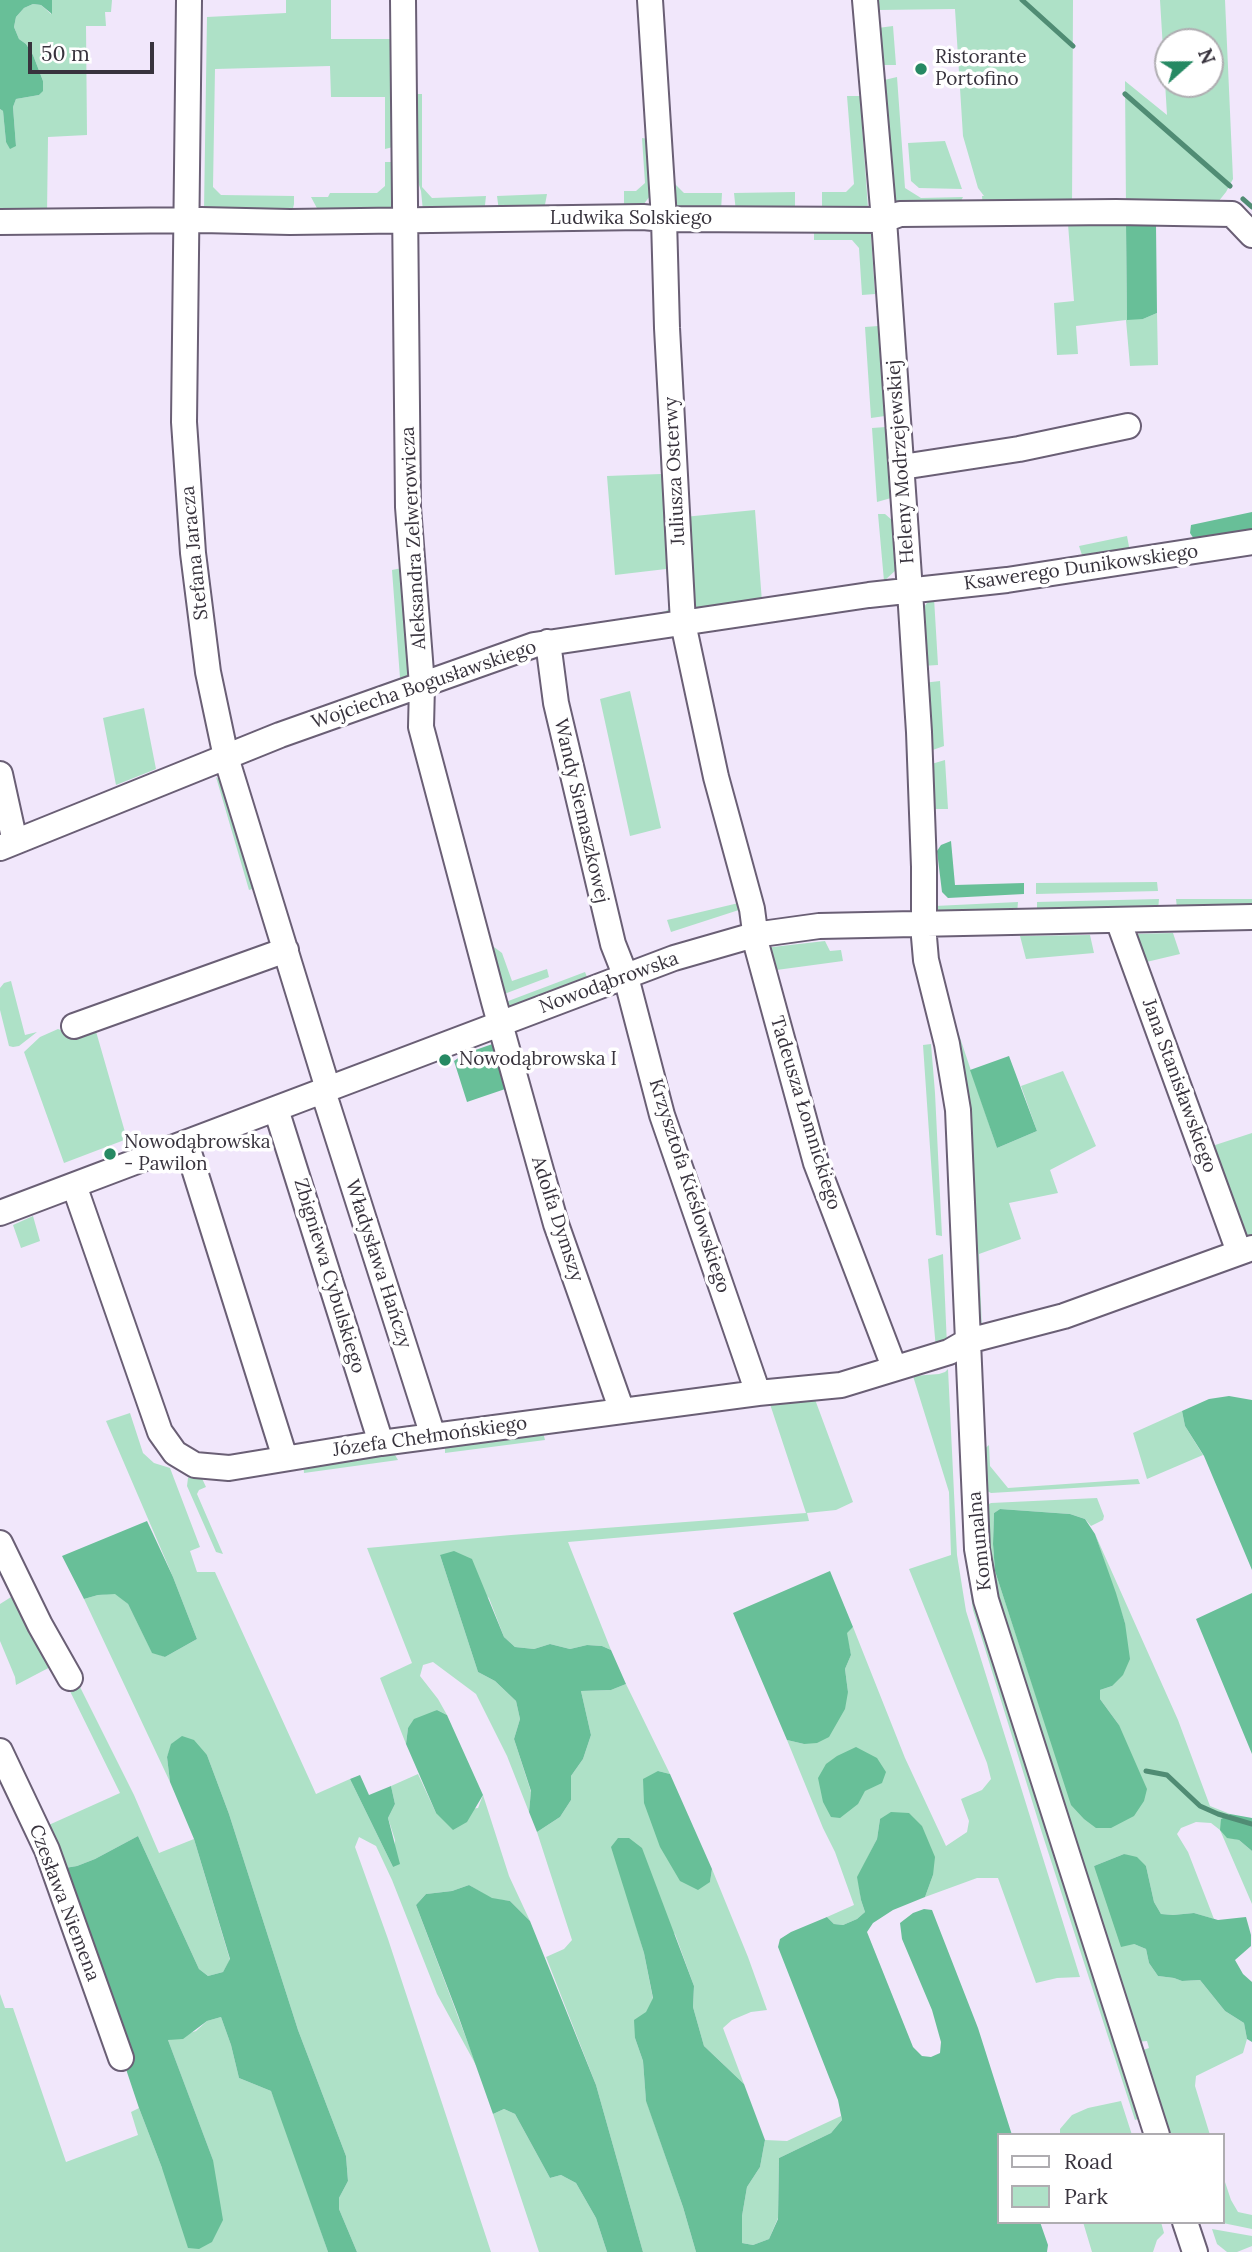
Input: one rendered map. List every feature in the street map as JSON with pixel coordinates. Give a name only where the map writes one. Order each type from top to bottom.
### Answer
[{"type":"street","name":"Stefana Jaracza","points":[[189,0],[184,422],[192,553],[208,672],[226,757],[286,950],[325,1090]]},
{"type":"street","name":"Aleksandra Zelwerowicza","points":[[403,0],[408,507],[422,685],[421,727],[501,1023]]},
{"type":"street","name":"Juliusza Osterwy","points":[[650,0],[664,219],[667,328],[683,623],[716,777],[752,909],[754,935]]},
{"type":"street","name":"Heleny Modrzejewskiej","points":[[865,0],[884,220],[910,591],[923,840],[923,924]]},
{"type":"street","name":"Ludwika Solskiego","points":[[0,222],[290,222],[643,217],[884,220],[900,214],[1116,212],[1232,214],[1252,235]]},
{"type":"street","points":[[902,467],[1020,449],[1128,426]]},
{"type":"street","name":"Ksawerego Dunikowskiego","points":[[910,591],[1007,580],[1252,542]]},
{"type":"street","name":"Wojciecha Bogusławskiego","points":[[7,845],[226,757],[534,645],[910,591]]},
{"type":"street","name":"Wandy Siemaszkowej","points":[[548,642],[556,704],[577,801],[613,944],[626,977]]},
{"type":"street","points":[[0,774],[7,845]]},
{"type":"street","name":"Nowodąbrowska","points":[[0,1213],[674,958],[754,935],[820,926],[1252,917]]},
{"type":"street","name":"Jana Stanisławskiego","points":[[1118,920],[1246,1250]]},
{"type":"street","name":"Komunalna","points":[[923,924],[926,960],[947,1044],[958,1111],[977,1549],[986,1600],[1156,2133]]},
{"type":"street","name":"Tadeusza Łomnickiego","points":[[754,935],[816,1163],[894,1367]]},
{"type":"street","points":[[74,1026],[286,950]]},
{"type":"street","name":"Krzysztofa Kieślowskiego","points":[[626,977],[662,1115],[758,1393]]},
{"type":"street","name":"Adolfa Dymszy","points":[[501,1023],[556,1224],[622,1411]]},
{"type":"street","name":"Władysława Hańczy","points":[[325,1090],[433,1436]]},
{"type":"street","name":"Zbigniewa Cybulskiego","points":[[276,1109],[381,1443]]},
{"type":"street","points":[[186,1143],[285,1458]]},
{"type":"street","name":"Józefa Chełmońskiego","points":[[74,1185],[160,1432],[175,1453],[195,1465],[229,1468],[381,1443],[758,1393],[841,1385],[949,1352],[968,1340],[1064,1316],[1246,1250]]},
{"type":"street","points":[[0,1543],[40,1625],[70,1678]]},
{"type":"street","name":"Czesława Niemena","points":[[0,1751],[47,1850],[121,2058]]},
{"type":"street","points":[[1186,2224],[1195,2252]]},
{"type":"green space","points":[[0,0],[52,0],[52,14],[41,5],[33,4],[24,8],[16,17],[14,27],[19,39],[33,55],[43,81],[43,91],[39,95],[16,99],[13,107],[16,146],[10,149],[6,142],[3,111],[0,109]]},
{"type":"green space","points":[[52,0],[112,0],[111,12],[105,12],[106,26],[86,26],[87,135],[48,137],[47,214],[0,216],[0,109],[3,111],[6,142],[16,146],[13,107],[16,99],[39,95],[43,90],[43,81],[33,55],[19,39],[14,27],[16,17],[24,8],[33,4],[41,5],[51,14]]},
{"type":"green space","points":[[286,0],[331,0],[331,39],[395,39],[397,146],[385,149],[385,97],[331,97],[330,66],[215,69],[213,187],[221,195],[294,196],[294,204],[292,213],[204,210],[207,17],[286,13]]},
{"type":"green space","points":[[873,0],[1073,0],[1072,209],[983,209],[984,196],[978,188],[963,136],[955,9],[878,10]]},
{"type":"green space","points":[[1160,0],[1225,0],[1233,179],[1218,202],[1126,208],[1125,81],[1167,115],[1166,98],[1224,98],[1224,28],[1162,28]]},
{"type":"green space","points":[[893,26],[896,65],[879,65],[878,28]]},
{"type":"green space","points":[[897,77],[905,188],[921,198],[963,197],[960,203],[897,207],[890,202],[880,81]]},
{"type":"green space","points":[[416,94],[422,94],[422,187],[432,198],[486,196],[484,214],[423,211],[417,179]]},
{"type":"green space","points":[[847,96],[860,96],[868,208],[822,213],[822,192],[846,192],[854,184]]},
{"type":"green space","points":[[642,138],[648,139],[650,196],[643,205],[624,209],[624,191],[636,191],[645,183]]},
{"type":"green space","points":[[945,141],[962,189],[919,188],[911,181],[908,143]]},
{"type":"green space","points":[[385,162],[392,162],[397,166],[396,205],[391,210],[319,212],[311,197],[328,197],[330,193],[377,193],[385,186]]},
{"type":"green space","points":[[674,183],[684,193],[722,193],[721,211],[674,209]]},
{"type":"green space","points":[[795,192],[795,212],[736,212],[734,193]]},
{"type":"green space","points":[[547,194],[544,210],[499,211],[497,196]]},
{"type":"green space","points":[[1156,216],[1126,225],[1127,319],[1143,319],[1157,313],[1158,365],[1130,366],[1126,320],[1076,326],[1078,354],[1057,355],[1054,303],[1074,301],[1068,224]]},
{"type":"green space","points":[[1126,224],[1156,225],[1157,313],[1143,319],[1127,320]]},
{"type":"green space","points":[[814,228],[857,228],[871,234],[875,294],[862,295],[859,248],[852,240],[814,240]]},
{"type":"green space","points":[[878,326],[885,416],[871,418],[865,327]]},
{"type":"green space","points":[[886,427],[891,498],[877,502],[872,428]]},
{"type":"green space","points":[[659,438],[666,439],[673,614],[625,623],[620,617],[627,620],[666,611],[671,607],[666,569],[615,575],[607,476],[661,474]]},
{"type":"green space","points":[[755,510],[762,602],[697,612],[691,607],[684,517]]},
{"type":"green space","points":[[1252,512],[1252,534],[1194,539],[1190,533],[1191,525]]},
{"type":"green space","points":[[878,514],[885,514],[892,520],[896,570],[884,581]]},
{"type":"green space","points":[[1127,536],[1130,552],[1083,558],[1079,546]]},
{"type":"green space","points":[[402,568],[412,659],[409,681],[369,695],[366,690],[400,678],[392,570]]},
{"type":"green space","points":[[934,598],[938,665],[922,666],[922,610]]},
{"type":"green space","points":[[940,681],[944,746],[927,752],[923,683]]},
{"type":"green space","points":[[630,691],[661,828],[630,836],[600,699]]},
{"type":"green space","points":[[144,708],[156,769],[116,785],[103,718]]},
{"type":"green space","points":[[945,760],[948,809],[931,809],[928,765]]},
{"type":"green space","points":[[216,777],[221,781],[255,888],[249,890]]},
{"type":"green space","points":[[951,841],[955,885],[1024,883],[1024,894],[948,898],[942,892],[937,851],[941,845]]},
{"type":"green space","points":[[1157,882],[1158,891],[1036,894],[1036,883]]},
{"type":"green space","points":[[1159,899],[1158,910],[1037,913],[1037,902]]},
{"type":"green space","points":[[1176,899],[1252,899],[1252,908],[1177,908]]},
{"type":"green space","points":[[747,901],[745,908],[671,932],[667,920]]},
{"type":"green space","points":[[1018,902],[1017,913],[941,913],[935,906]]},
{"type":"green space","points":[[1173,933],[1180,954],[1138,964],[1130,934]]},
{"type":"green space","points":[[1090,935],[1094,953],[1026,959],[1020,936]]},
{"type":"green space","points":[[482,938],[502,953],[512,981],[547,969],[549,977],[499,996]]},
{"type":"green space","points":[[825,941],[830,951],[841,950],[843,961],[769,971],[764,948]]},
{"type":"green space","points":[[585,972],[589,982],[508,1008],[503,1003]]},
{"type":"green space","points":[[11,981],[25,1035],[37,1032],[19,1046],[13,1047],[9,1046],[0,1010],[0,988]]},
{"type":"green space","points":[[954,1020],[997,1148],[1037,1131],[1021,1086],[1063,1071],[1096,1146],[1050,1170],[1058,1193],[1009,1203],[1021,1239],[979,1254],[982,1330],[976,1327]]},
{"type":"green space","points":[[95,1028],[127,1139],[64,1163],[24,1052],[40,1037],[58,1029],[68,1033],[70,1037]]},
{"type":"green space","points":[[501,1041],[514,1086],[467,1102],[454,1061],[464,1054]]},
{"type":"green space","points":[[931,1044],[942,1236],[936,1235],[923,1045]]},
{"type":"green space","points":[[1009,1056],[1037,1131],[997,1148],[970,1070]]},
{"type":"green space","points":[[1252,1133],[1252,1241],[1246,1243],[1206,1148]]},
{"type":"green space","points":[[33,1216],[40,1241],[21,1248],[13,1225]]},
{"type":"green space","points":[[943,1254],[947,1346],[936,1349],[928,1259]]},
{"type":"green space","points":[[957,1363],[972,1560],[1143,2117],[1135,2120],[973,1610],[965,1556]]},
{"type":"green space","points":[[948,1369],[957,1555],[966,1611],[1080,1977],[1057,1978],[1036,1983],[998,1878],[977,1878],[925,1897],[933,1875],[880,1819],[877,1839],[858,1877],[865,1912],[843,1925],[834,1924],[827,1917],[854,1905],[835,1852],[787,1740],[804,1744],[848,1692],[845,1669],[851,1655],[846,1633],[853,1627],[905,1758],[946,1846],[967,1832],[969,1821],[961,1799],[982,1790],[991,1779],[909,1569],[951,1555],[949,1492],[913,1376],[939,1374]]},
{"type":"green space","points":[[813,1394],[853,1502],[836,1510],[807,1513],[809,1521],[568,1542],[611,1650],[587,1645],[570,1649],[550,1644],[534,1649],[515,1647],[504,1637],[489,1598],[440,1555],[478,1672],[495,1681],[516,1701],[520,1719],[514,1739],[531,1792],[529,1812],[507,1756],[476,1694],[433,1662],[423,1665],[420,1676],[447,1715],[437,1710],[408,1728],[406,1744],[380,1678],[412,1663],[367,1548],[806,1513],[768,1398]]},
{"type":"green space","points":[[1229,1396],[1252,1400],[1252,1570],[1204,1456],[1185,1426],[1182,1411],[1209,1399]]},
{"type":"green space","points":[[1182,1411],[1185,1426],[1203,1455],[1147,1479],[1133,1433]]},
{"type":"green space","points":[[130,1413],[143,1453],[154,1463],[170,1468],[200,1547],[190,1551],[197,1572],[215,1572],[316,1794],[350,1779],[393,1867],[395,1840],[388,1818],[395,1804],[391,1786],[418,1774],[436,1813],[478,1808],[483,1795],[509,1876],[530,1921],[510,1901],[492,1899],[469,1885],[452,1891],[426,1894],[416,1905],[477,2067],[437,1994],[376,1846],[359,1837],[355,1847],[491,2252],[357,2252],[339,2209],[339,2198],[348,2181],[346,2156],[298,2030],[229,1814],[207,1755],[182,1737],[172,1744],[167,1757],[170,1782],[84,1599],[115,1593],[128,1604],[152,1652],[165,1657],[197,1639],[106,1421]]},
{"type":"green space","points":[[542,1428],[545,1440],[445,1453],[445,1440]]},
{"type":"green space","points":[[989,1445],[990,1466],[1008,1488],[1138,1479],[1140,1484],[991,1493],[983,1489],[982,1451]]},
{"type":"green space","points":[[391,1448],[398,1460],[304,1473],[303,1460]]},
{"type":"green space","points":[[199,1472],[206,1487],[197,1494],[223,1554],[216,1552],[187,1486],[188,1478]]},
{"type":"green space","points":[[1097,1498],[1104,1516],[1103,1520],[1091,1526],[1085,1519],[1070,1514],[1000,1509],[994,1513],[995,1571],[1039,1705],[1119,1725],[1100,1699],[1100,1690],[1112,1686],[1125,1623],[1095,1534],[1178,1720],[1210,1806],[1230,1814],[1221,1819],[1227,1837],[1239,1840],[1252,1851],[1252,1904],[1220,1830],[1211,1823],[1196,1822],[1181,1828],[1177,1834],[1188,1852],[1214,1919],[1194,1913],[1161,1914],[1154,1902],[1146,1866],[1124,1854],[1094,1866],[1134,1944],[1146,1949],[1149,1963],[1158,1976],[1182,1981],[1200,1980],[1225,2011],[1244,2023],[1247,2039],[1243,2053],[1196,2076],[1195,2086],[1209,2133],[1166,2133],[1140,2051],[1149,2048],[1147,2041],[1137,2042],[989,1581],[987,1505]]},
{"type":"green space","points":[[1000,1509],[1070,1514],[1085,1519],[1095,1534],[1116,1593],[1125,1623],[1130,1659],[1123,1675],[1112,1686],[1100,1690],[1100,1699],[1119,1725],[1147,1789],[1144,1801],[1134,1816],[1111,1828],[1096,1828],[1071,1805],[995,1571],[994,1513]]},
{"type":"green space","points":[[147,1521],[197,1639],[165,1657],[152,1653],[128,1604],[115,1594],[84,1599],[62,1556]]},
{"type":"green space","points":[[454,1551],[472,1559],[504,1637],[515,1647],[534,1649],[550,1644],[570,1649],[587,1645],[602,1646],[611,1650],[626,1684],[611,1690],[581,1691],[591,1735],[583,1759],[571,1776],[571,1800],[560,1817],[537,1832],[529,1812],[531,1791],[514,1739],[520,1719],[516,1701],[495,1681],[478,1672],[440,1555]]},
{"type":"green space","points":[[830,1571],[853,1627],[847,1633],[851,1655],[845,1669],[848,1692],[845,1709],[829,1737],[817,1743],[804,1744],[787,1740],[733,1613]]},
{"type":"green space","points":[[19,1592],[56,1664],[16,1685],[0,1641],[0,1604]]},
{"type":"green space","points":[[1252,1593],[1252,1754],[1196,1619]]},
{"type":"green space","points":[[75,1677],[134,1795],[159,1853],[194,1839],[230,1960],[223,1972],[208,1976],[199,1969],[138,1836],[95,1859],[59,1869],[42,1828],[120,1793],[66,1683]]},
{"type":"green space","points":[[626,1684],[670,1774],[658,1771],[710,1882],[712,1869],[767,2010],[751,2012],[732,2020],[723,2028],[744,2084],[704,2046],[693,2007],[694,1986],[675,1934],[631,1908],[653,1999],[635,2038],[643,2061],[646,2100],[696,2252],[643,2252],[596,2085],[546,1957],[564,1949],[572,1940],[537,1832],[560,1817],[571,1800],[571,1776],[583,1759],[591,1735],[581,1691],[611,1690]]},
{"type":"green space","points":[[437,1710],[447,1715],[483,1795],[467,1822],[453,1830],[436,1813],[406,1744],[408,1728],[414,1719]]},
{"type":"green space","points":[[182,1736],[194,1740],[207,1755],[229,1814],[298,2030],[346,2156],[348,2181],[339,2198],[339,2209],[357,2252],[328,2252],[271,2091],[239,2078],[221,2017],[207,2021],[183,2039],[168,2040],[213,2160],[223,2220],[212,2242],[199,2249],[188,2248],[139,2108],[59,1869],[95,1859],[138,1836],[199,1969],[208,1976],[223,1972],[230,1959],[194,1839],[170,1782],[167,1757],[171,1744]]},
{"type":"green space","points":[[856,1747],[877,1758],[886,1772],[882,1783],[865,1791],[858,1804],[840,1818],[831,1817],[823,1802],[818,1778],[826,1764]]},
{"type":"green space","points":[[658,1771],[670,1774],[712,1869],[710,1882],[698,1890],[680,1881],[660,1847],[644,1803],[643,1779]]},
{"type":"green space","points":[[360,1775],[369,1795],[391,1786],[395,1804],[388,1818],[400,1864],[393,1867],[350,1779]]},
{"type":"green space","points":[[891,1812],[909,1813],[922,1826],[935,1857],[933,1875],[925,1897],[893,1910],[873,1923],[867,1932],[913,2047],[922,2056],[931,2057],[940,2053],[941,2042],[932,2010],[902,1939],[900,1923],[913,1913],[924,1909],[932,1910],[978,2028],[1011,2133],[996,2133],[996,2224],[1041,2224],[1048,2245],[1047,2252],[696,2252],[646,2101],[643,2061],[635,2038],[634,2020],[646,2012],[653,1998],[644,1953],[611,1847],[618,1838],[629,1838],[642,1848],[694,1986],[693,2007],[704,2046],[744,2084],[765,2140],[760,2167],[747,2187],[742,2216],[742,2243],[753,2245],[769,2239],[778,2219],[779,2158],[831,2133],[842,2120],[838,2100],[778,1947],[780,1939],[827,1917],[834,1924],[843,1925],[865,1912],[857,1877],[877,1839],[880,1819]]},
{"type":"green space","points":[[1230,1814],[1252,1818],[1252,1851],[1239,1840],[1227,1838],[1220,1830],[1221,1819]]},
{"type":"green space","points":[[1124,1854],[1137,1857],[1146,1866],[1154,1902],[1161,1914],[1194,1913],[1218,1920],[1246,1917],[1251,1946],[1235,1960],[1243,1974],[1252,1982],[1252,2042],[1247,2039],[1244,2023],[1225,2011],[1200,1980],[1182,1981],[1158,1976],[1149,1963],[1146,1949],[1134,1944],[1121,1947],[1094,1866]]},
{"type":"green space","points":[[469,1885],[492,1898],[510,1901],[530,1921],[596,2085],[643,2252],[607,2252],[596,2218],[576,2183],[561,2175],[550,2178],[515,2114],[504,2109],[493,2114],[416,1905],[426,1894],[452,1891]]},
{"type":"green space","points":[[0,1994],[5,2008],[13,2008],[66,2162],[138,2135],[131,2112],[139,2108],[162,2168],[213,2160],[168,2040],[196,2031],[207,2021],[221,2017],[239,2078],[271,2091],[328,2252],[0,2252]]},
{"type":"green space","points":[[1121,2101],[1131,2133],[1060,2133],[1060,2129],[1072,2115],[1088,2108]]},
{"type":"green space","points":[[504,2109],[515,2114],[550,2178],[561,2175],[576,2183],[596,2218],[607,2252],[539,2252],[493,2114]]},
{"type":"green space","points":[[841,2116],[842,2120],[831,2133],[779,2158],[778,2218],[769,2239],[753,2245],[742,2243],[742,2216],[747,2187],[760,2167],[765,2140],[787,2141]]},
{"type":"green space","points":[[1224,2179],[1238,2212],[1252,2215],[1252,2229],[1224,2223]]},
{"type":"green space","points":[[1084,2224],[1162,2224],[1164,2233],[1157,2240],[1153,2252],[1092,2252]]},
{"type":"green space","points":[[1212,2229],[1252,2236],[1252,2246],[1237,2252],[1227,2252],[1217,2244]]},
{"type":"waterway","points":[[1022,0],[1073,46]]},
{"type":"waterway","points":[[1125,94],[1230,186]]},
{"type":"waterway","points":[[1243,199],[1252,207]]},
{"type":"waterway","points":[[1146,1771],[1167,1775],[1200,1806],[1252,1824]]},
{"type":"place","name":"Ristorante Portofino","points":[[921,69]]},
{"type":"place","name":"Nowodąbrowska I","points":[[445,1060]]},
{"type":"place","name":"Nowodąbrowska - Pawilon","points":[[110,1154]]}]
